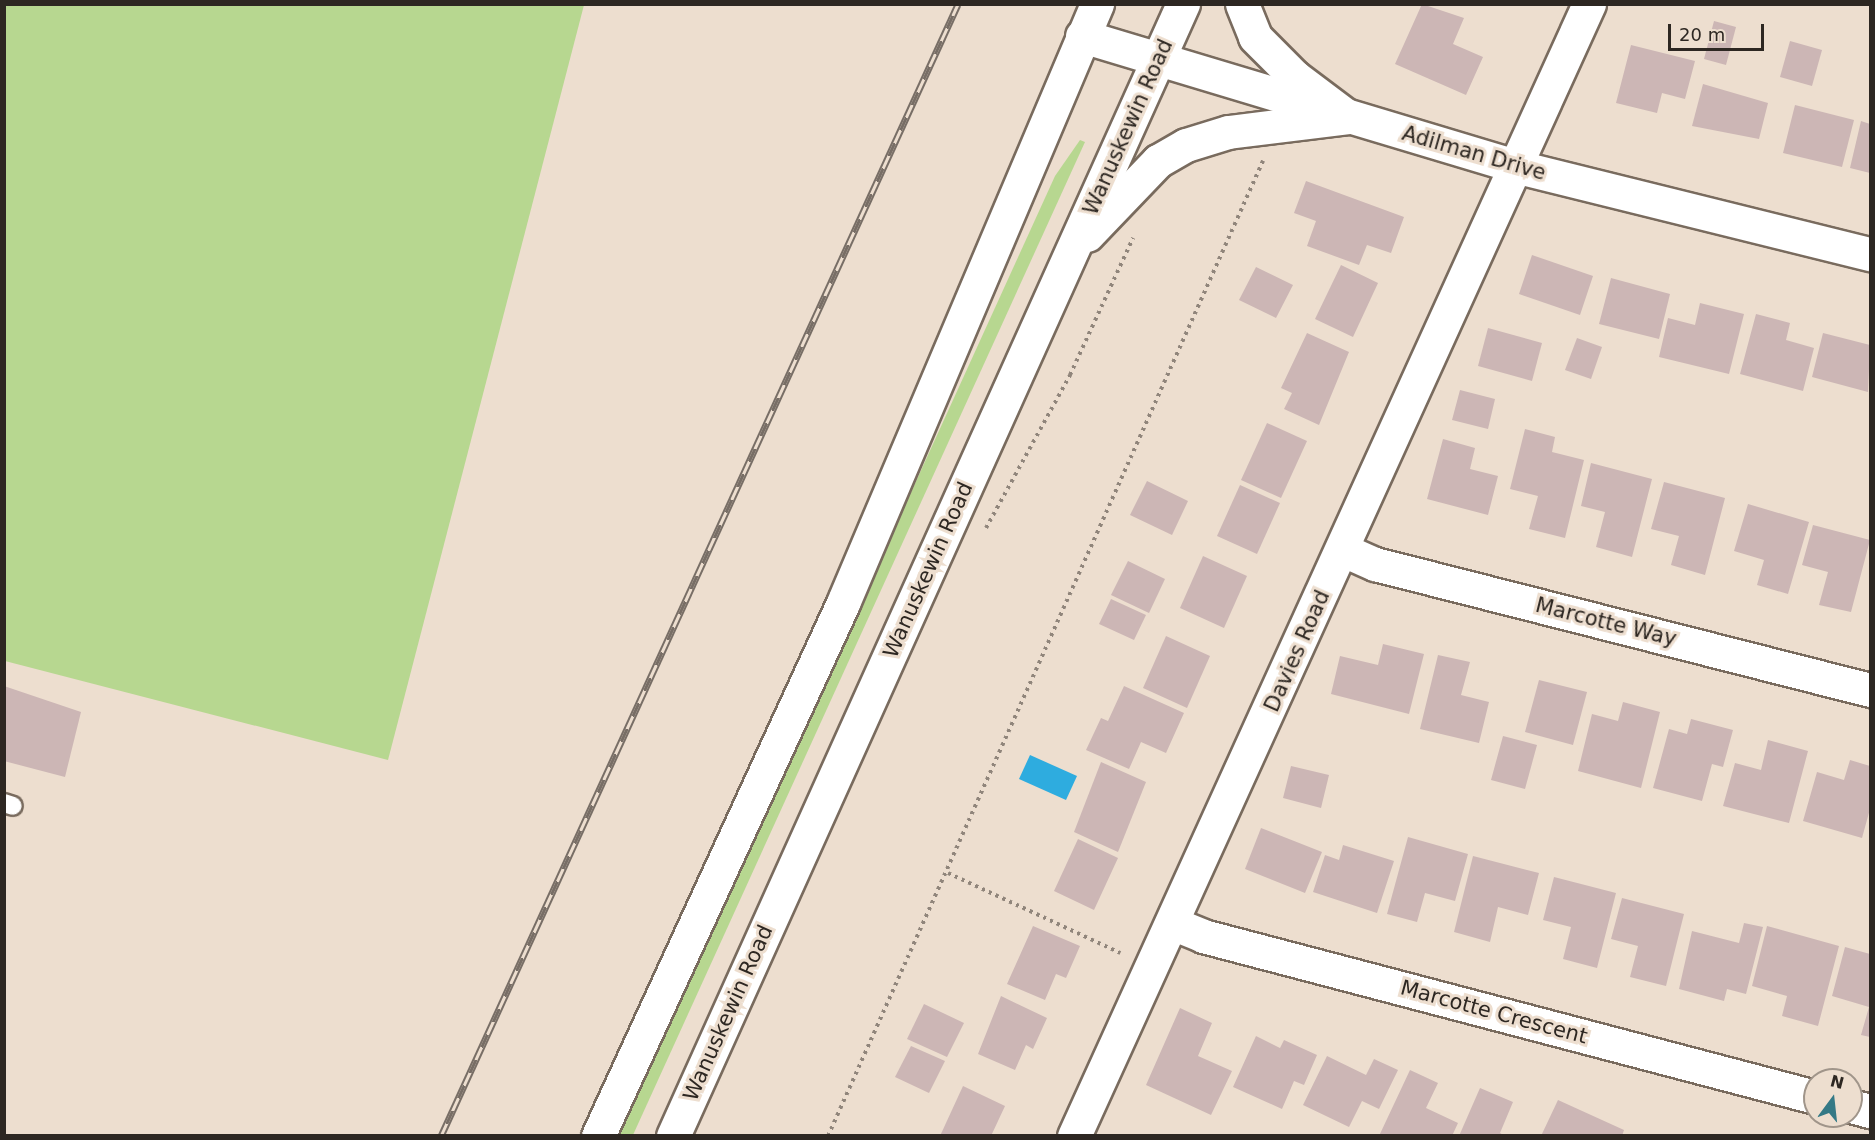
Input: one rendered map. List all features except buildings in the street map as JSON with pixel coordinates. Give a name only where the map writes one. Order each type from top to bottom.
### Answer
[{"type":"street","points":[[598,1136],[843,603],[1096,4]]},
{"type":"street","name":"Wanuskewin Road","points":[[673,1136],[1183,4]]},
{"type":"street","points":[[1242,4],[1255,37],[1295,77],[1348,117]]},
{"type":"street","name":"Davies Road","points":[[1074,1136],[1151,968],[1174,924],[1518,167],[1589,4]]},
{"type":"street","name":"Adilman Drive","points":[[1082,36],[1158,61],[1518,167],[1870,254]]},
{"type":"street","points":[[1073,248],[1158,161],[1186,145],[1228,132],[1348,117]]},
{"type":"street","name":"Marcotte Way","points":[[1343,550],[1375,564],[1870,690]]},
{"type":"street","name":"Marcotte Crescent","points":[[1174,924],[1203,936],[1803,1093]]},
{"type":"path","points":[[828,1136],[948,873],[1268,150]]},
{"type":"path","points":[[984,532],[1070,375],[1140,228]]},
{"type":"path","points":[[948,873],[1151,968]]},
{"type":"green space","points":[[4,5],[584,5],[388,760],[5,661]]},
{"type":"green space","points":[[1080,140],[1085,142],[633,1135],[618,1136],[1055,176]]},
{"type":"water","points":[[1030,755],[1077,776],[1066,800],[1019,779]]},
{"type":"railway","points":[[441,1136],[958,4]]}]
